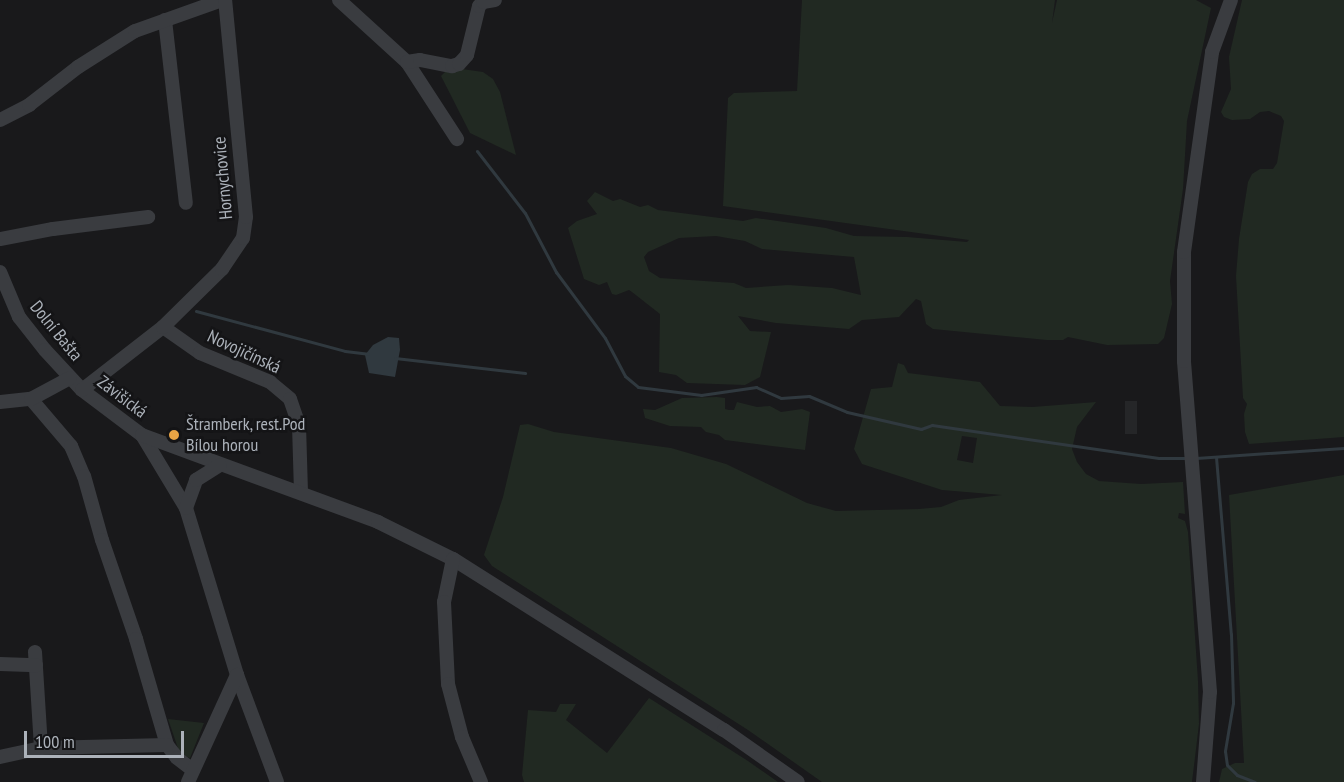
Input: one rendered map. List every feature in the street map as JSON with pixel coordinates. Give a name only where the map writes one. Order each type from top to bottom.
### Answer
[{"type":"street","name":"Hornychovice","points":[[0,120],[51,90],[107,47],[135,31],[223,0],[245,232],[241,244],[229,261],[163,327],[82,390]]},
{"type":"street","points":[[339,0],[407,62],[457,139]]},
{"type":"street","points":[[407,62],[420,60],[452,66],[459,64],[467,55],[479,6],[483,2],[495,0]]},
{"type":"street","points":[[1203,782],[1210,692],[1184,361],[1184,252],[1212,52],[1231,0]]},
{"type":"street","points":[[165,20],[186,203]]},
{"type":"street","points":[[0,239],[53,229],[148,217]]},
{"type":"street","name":"Dolní Bašta","points":[[0,272],[19,317],[70,378]]},
{"type":"street","name":"Novojičínská","points":[[163,327],[200,352],[270,382],[290,399],[299,425],[301,492]]},
{"type":"street","points":[[0,402],[31,399],[70,378]]},
{"type":"street","name":"Závišická","points":[[70,378],[82,390],[142,435],[186,508],[237,675],[277,782]]},
{"type":"street","points":[[31,399],[71,446],[84,476],[167,745],[191,776],[237,675]]},
{"type":"street","points":[[142,435],[378,522],[453,559],[724,730],[798,782]]},
{"type":"street","points":[[186,508],[196,480],[220,465]]},
{"type":"street","points":[[453,559],[444,602],[448,684],[462,737],[481,782]]},
{"type":"street","points":[[0,664],[36,658],[41,748]]},
{"type":"street","points":[[0,757],[41,748],[167,745]]},
{"type":"shaded area","points":[[802,0],[1055,0],[1052,23],[1057,0],[1196,0],[1211,8],[1187,121],[1183,189],[1170,281],[1172,304],[1164,338],[1158,344],[1107,345],[1068,337],[1063,340],[1047,340],[933,329],[926,324],[921,301],[916,299],[899,317],[862,320],[849,329],[776,323],[738,316],[750,331],[771,332],[760,377],[745,385],[687,383],[676,375],[659,372],[660,314],[629,290],[616,295],[612,294],[607,282],[599,285],[584,279],[568,228],[577,221],[597,214],[587,201],[595,192],[613,201],[620,199],[640,207],[648,205],[658,210],[743,221],[756,218],[826,228],[854,236],[907,237],[967,242],[969,240],[723,206],[728,98],[734,93],[797,91]],"holes":[[[716,236],[745,241],[762,249],[854,257],[861,295],[832,288],[788,285],[746,288],[734,283],[660,278],[649,271],[644,257],[648,252],[679,238]]]},
{"type":"shaded area","points":[[1242,0],[1344,0],[1344,437],[1249,444],[1245,432],[1244,414],[1247,404],[1243,398],[1236,276],[1239,239],[1248,182],[1252,174],[1260,169],[1273,169],[1277,163],[1284,121],[1281,116],[1269,111],[1260,112],[1250,119],[1232,120],[1224,117],[1221,112],[1231,89],[1229,57]]},
{"type":"shaded area","points":[[462,69],[483,72],[493,79],[500,92],[516,155],[470,133],[441,76],[446,71]]},
{"type":"shaded area","points":[[388,337],[399,338],[400,350],[395,377],[369,373],[365,355],[373,345]]},
{"type":"shaded area","points":[[898,363],[904,365],[908,373],[980,382],[1000,406],[1033,407],[1096,402],[1077,427],[1072,449],[1077,462],[1086,474],[1099,481],[1141,484],[1183,482],[1185,514],[1179,513],[1178,518],[1185,521],[1188,532],[1198,681],[1199,724],[1192,782],[822,782],[748,730],[492,566],[484,555],[503,497],[520,425],[528,424],[554,432],[671,448],[726,464],[807,503],[836,511],[941,507],[959,500],[1002,495],[942,490],[862,464],[854,449],[871,389],[892,387]],"holes":[[[962,436],[977,438],[973,463],[957,460]]]},
{"type":"shaded area","points":[[682,398],[725,398],[725,409],[729,410],[734,410],[737,402],[757,407],[770,406],[781,412],[802,409],[810,412],[805,450],[725,440],[719,435],[706,432],[701,427],[670,426],[645,418],[643,409],[655,410]]},
{"type":"shaded area","points":[[1125,401],[1137,401],[1137,434],[1125,434]]},
{"type":"shaded area","points":[[1344,475],[1344,782],[1219,782],[1222,769],[1235,763],[1244,763],[1229,495]]},
{"type":"shaded area","points":[[649,698],[778,782],[524,782],[522,775],[528,710],[556,712],[560,704],[576,704],[566,720],[607,753]]},
{"type":"shaded area","points":[[168,719],[204,723],[190,758],[180,754]]},
{"type":"waterway","points":[[477,151],[525,213],[556,272],[605,338],[625,376],[638,387],[701,395],[756,387],[781,398],[809,396],[847,412],[921,429],[932,425],[1159,458],[1189,458]]},
{"type":"waterway","points":[[196,311],[345,351],[368,354]]},
{"type":"waterway","points":[[395,358],[525,373]]},
{"type":"waterway","points":[[1196,458],[1344,448]]},
{"type":"waterway","points":[[1216,457],[1231,634],[1233,703],[1225,751],[1227,765],[1237,775],[1255,782]]},
{"type":"place","name":"Štramberk, rest.Pod Bílou horou","points":[[174,435]]}]
